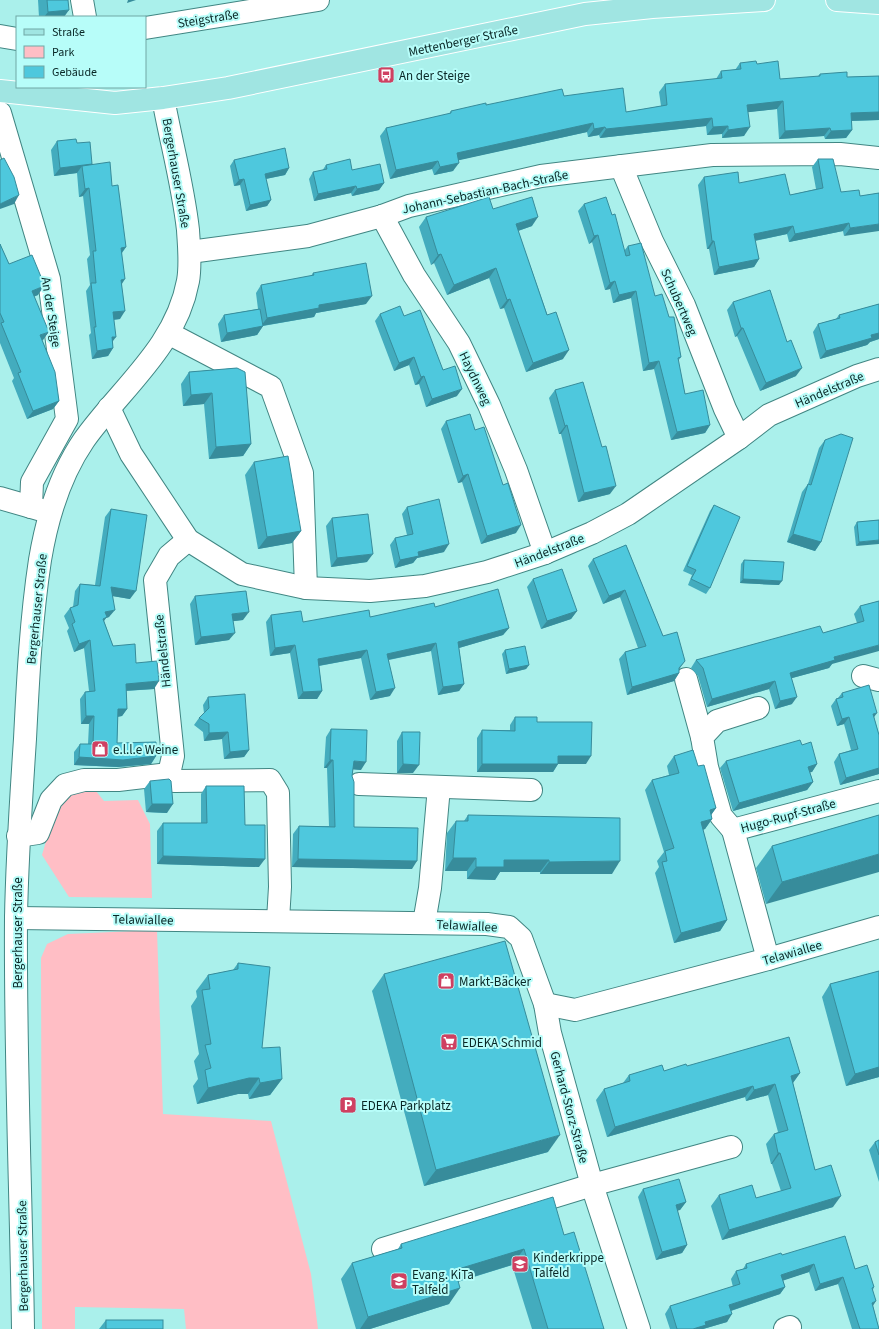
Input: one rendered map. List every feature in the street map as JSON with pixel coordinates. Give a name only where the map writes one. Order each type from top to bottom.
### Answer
[{"type":"main road","name":"Mettenberger Straße","points":[[163,98],[228,88],[583,7],[652,7],[764,0]]},
{"type":"main road","points":[[837,0],[879,3]]},
{"type":"main road","points":[[0,91],[115,103],[163,98]]},
{"type":"street","points":[[82,0],[85,16]]},
{"type":"street","name":"Steigstraße","points":[[146,28],[318,0]]},
{"type":"street","points":[[0,36],[16,39]]},
{"type":"street","name":"Bergerhauser Straße","points":[[23,1329],[16,918],[18,836],[35,602],[40,559],[41,510],[68,468],[83,441],[142,372],[170,334],[182,307],[188,280],[190,252],[185,202],[163,98]]},
{"type":"street","name":"An der Steige","points":[[0,113],[49,279],[68,420],[32,482],[41,510]]},
{"type":"street","name":"Johann-Sebastian-Bach-Straße","points":[[190,252],[308,236],[382,216],[408,206],[541,176],[712,155],[840,154],[879,158]]},
{"type":"street","name":"Schubertweg","points":[[621,166],[652,241],[684,305],[725,409],[739,438]]},
{"type":"street","name":"Haydnweg","points":[[382,216],[414,275],[459,343],[489,405],[516,470],[545,553]]},
{"type":"street","points":[[170,334],[271,387],[302,473],[306,588]]},
{"type":"street","name":"Händelstraße","points":[[110,408],[131,454],[188,540],[242,574],[306,588],[370,591],[425,586],[487,572],[545,553],[592,533],[628,514],[739,438],[769,415],[857,376],[879,369]]},
{"type":"street","points":[[0,498],[41,510]]},
{"type":"street","name":"Händelstraße","points":[[169,774],[172,756],[155,580],[169,556],[188,540]]},
{"type":"street","points":[[686,679],[702,736],[707,767],[721,816],[733,830]]},
{"type":"street","points":[[702,736],[717,721],[758,708]]},
{"type":"street","points":[[18,836],[38,833],[51,800],[65,785],[84,780],[118,780],[169,774],[174,781],[270,780],[278,793],[280,886],[278,920]]},
{"type":"street","points":[[360,784],[532,790]]},
{"type":"street","points":[[424,923],[430,888],[439,787]]},
{"type":"street","name":"Hugo-Rupf-Straße","points":[[768,959],[733,830],[879,791]]},
{"type":"street","name":"Telawiallee","points":[[16,918],[278,920],[487,924],[509,928],[521,938],[545,1004],[575,1010],[768,959],[877,934]]},
{"type":"street","name":"Gerhard-Storz-Straße","points":[[545,1004],[550,1033],[592,1185],[639,1329]]},
{"type":"street","points":[[383,1249],[592,1185],[731,1147]]},
{"type":"green space","points":[[91,785],[104,801],[138,800],[150,824],[152,898],[69,897],[42,855],[59,797]]},
{"type":"green space","points":[[157,930],[163,1114],[271,1121],[311,1274],[318,1329],[186,1329],[184,1309],[75,1307],[75,1329],[42,1329],[41,958],[47,944],[68,934]]},
{"type":"building","points":[[47,0],[68,0],[69,10],[48,12]]},
{"type":"building","points":[[756,61],[757,64],[778,61],[780,79],[847,72],[847,77],[879,76],[879,112],[851,113],[852,130],[831,131],[830,128],[785,131],[783,101],[747,105],[750,127],[728,130],[728,126],[713,127],[712,118],[606,129],[605,127],[594,129],[593,123],[457,153],[459,163],[440,167],[438,161],[396,170],[386,128],[451,113],[451,111],[486,103],[486,105],[562,89],[564,96],[623,88],[626,112],[667,105],[665,84],[722,78],[721,71],[741,69],[740,63]]},
{"type":"building","points":[[76,139],[77,143],[90,142],[92,164],[60,168],[57,141]]},
{"type":"building","points":[[285,148],[289,168],[265,174],[271,200],[250,205],[244,179],[239,180],[234,160]]},
{"type":"building","points":[[4,158],[14,177],[19,195],[0,204],[0,160]]},
{"type":"building","points":[[350,159],[352,170],[380,164],[384,183],[357,189],[356,186],[318,194],[313,172],[327,169],[326,165]]},
{"type":"building","points":[[818,159],[833,159],[841,192],[859,190],[860,196],[879,193],[879,224],[850,228],[849,223],[795,234],[793,226],[754,234],[759,259],[719,267],[714,241],[712,241],[704,177],[738,172],[739,183],[785,174],[790,195],[823,188]]},
{"type":"building","points":[[110,162],[112,186],[118,185],[126,247],[121,248],[125,279],[121,280],[125,311],[113,312],[116,337],[112,337],[113,348],[97,351],[91,283],[96,283],[93,251],[96,251],[89,188],[85,189],[82,166]]},
{"type":"building","points":[[489,197],[493,209],[532,197],[538,217],[516,224],[547,315],[556,312],[569,350],[533,363],[510,299],[507,300],[496,268],[454,285],[441,254],[438,255],[426,217]]},
{"type":"building","points":[[606,197],[612,215],[615,214],[626,256],[630,255],[628,246],[641,243],[655,296],[662,294],[669,317],[674,317],[681,357],[678,358],[685,394],[703,390],[710,425],[677,432],[659,361],[649,363],[636,291],[619,295],[615,281],[610,283],[598,235],[594,236],[584,204]]},
{"type":"building","points":[[0,244],[9,264],[32,255],[44,284],[44,286],[32,291],[49,332],[40,335],[55,372],[59,401],[33,411],[18,373],[21,372],[1,323],[4,322],[0,313]]},
{"type":"building","points":[[366,263],[372,296],[319,305],[319,308],[267,318],[261,285]]},
{"type":"building","points":[[770,290],[787,342],[791,340],[802,368],[766,383],[743,328],[741,328],[733,302]]},
{"type":"building","points":[[879,304],[879,333],[871,335],[872,338],[826,351],[818,324],[840,318],[839,315]]},
{"type":"building","points":[[400,306],[404,316],[420,310],[443,370],[455,366],[462,389],[432,399],[424,376],[421,377],[414,357],[399,363],[380,314]]},
{"type":"building","points":[[260,309],[263,326],[227,333],[224,315]]},
{"type":"building","points":[[237,368],[245,372],[251,444],[216,447],[212,393],[191,395],[189,372]]},
{"type":"building","points":[[583,382],[602,447],[606,446],[616,486],[584,493],[567,425],[565,426],[555,390]]},
{"type":"building","points":[[470,414],[475,430],[484,427],[503,485],[508,483],[521,525],[487,536],[468,474],[463,476],[446,421]]},
{"type":"building","points":[[841,434],[853,438],[821,542],[793,534],[808,484],[811,485],[825,440]]},
{"type":"building","points":[[288,456],[301,531],[267,537],[254,462]]},
{"type":"building","points":[[439,499],[449,544],[418,552],[419,556],[400,560],[395,538],[413,534],[407,507]]},
{"type":"building","points":[[714,505],[740,517],[710,588],[691,579],[696,570],[687,566]]},
{"type":"building","points":[[111,509],[147,515],[136,591],[111,587],[115,610],[105,612],[107,617],[103,619],[113,646],[135,644],[136,663],[157,661],[159,681],[126,684],[127,709],[118,709],[117,743],[156,742],[156,756],[123,760],[79,757],[80,744],[93,744],[94,716],[86,716],[85,692],[95,691],[90,640],[79,644],[72,624],[75,622],[70,608],[78,605],[80,584],[100,586]]},
{"type":"building","points":[[368,514],[373,554],[337,558],[332,518]]},
{"type":"building","points":[[879,520],[879,540],[859,542],[857,522]]},
{"type":"building","points":[[626,545],[663,636],[677,632],[685,661],[679,668],[679,673],[632,687],[625,652],[646,646],[625,590],[609,596],[593,559]]},
{"type":"building","points":[[744,560],[784,562],[782,581],[743,579]]},
{"type":"building","points":[[562,569],[577,611],[547,621],[533,579]]},
{"type":"building","points":[[498,589],[509,628],[458,642],[464,684],[443,687],[436,643],[387,654],[395,688],[376,692],[367,650],[318,659],[322,691],[303,692],[295,645],[275,648],[271,615],[301,611],[303,622],[369,610],[370,617],[434,603],[435,607]]},
{"type":"building","points":[[246,591],[249,612],[232,614],[235,633],[201,637],[195,596]]},
{"type":"building","points":[[879,601],[879,645],[834,657],[835,660],[790,673],[797,697],[780,701],[775,681],[712,699],[703,668],[696,660],[820,626],[823,633],[864,621],[860,606]]},
{"type":"building","points":[[525,646],[529,665],[509,669],[505,650]]},
{"type":"building","points":[[869,685],[877,713],[873,714],[879,735],[879,768],[846,778],[839,754],[858,749],[849,717],[842,719],[836,699],[843,697],[842,693]]},
{"type":"building","points":[[245,694],[249,750],[230,752],[228,732],[209,733],[209,724],[199,718],[209,708],[208,697]]},
{"type":"building","points":[[515,717],[537,717],[537,722],[592,722],[591,756],[558,756],[558,764],[482,764],[482,730],[515,731]]},
{"type":"building","points":[[331,729],[367,730],[366,762],[354,761],[352,776],[354,782],[354,827],[418,828],[417,861],[298,859],[299,826],[335,827],[333,760],[330,760]]},
{"type":"building","points":[[402,732],[420,732],[419,765],[403,764]]},
{"type":"building","points":[[800,740],[802,745],[811,742],[817,764],[808,767],[813,782],[739,803],[726,761]]},
{"type":"building","points":[[693,750],[698,766],[704,765],[716,808],[710,810],[712,819],[701,822],[727,920],[681,933],[662,862],[667,861],[665,851],[674,848],[652,780],[679,773],[674,756]]},
{"type":"building","points":[[169,779],[171,781],[173,804],[152,804],[150,781]]},
{"type":"building","points":[[206,786],[244,786],[245,825],[265,825],[265,859],[163,856],[163,823],[207,823]]},
{"type":"building","points":[[468,815],[620,818],[620,861],[549,862],[549,860],[504,860],[504,867],[476,867],[476,858],[453,858],[456,821],[468,821]]},
{"type":"building","points":[[879,815],[879,854],[782,882],[772,846]]},
{"type":"building","points":[[505,941],[560,1135],[436,1170],[384,974]]},
{"type":"building","points":[[238,963],[270,967],[262,1048],[280,1047],[282,1079],[260,1083],[259,1078],[249,1078],[208,1088],[205,1070],[211,1068],[205,1045],[211,1044],[202,990],[210,989],[208,975],[238,969]]},
{"type":"building","points":[[879,971],[879,1067],[855,1074],[830,984]]},
{"type":"building","points":[[789,1037],[800,1073],[791,1076],[815,1170],[831,1165],[841,1196],[729,1230],[719,1195],[752,1185],[756,1198],[791,1188],[780,1153],[778,1153],[774,1134],[788,1130],[775,1084],[754,1090],[753,1086],[615,1127],[604,1089],[630,1081],[629,1075],[662,1065],[664,1071],[686,1064],[687,1066]]},
{"type":"building","points":[[879,1140],[879,1155],[875,1142]]},
{"type":"building","points":[[679,1179],[686,1202],[676,1205],[687,1245],[662,1252],[643,1189]]},
{"type":"building","points":[[553,1197],[564,1235],[574,1232],[604,1329],[548,1329],[524,1249],[455,1270],[460,1288],[368,1317],[352,1263],[402,1248],[401,1244]]},
{"type":"building","points":[[845,1236],[855,1269],[867,1265],[874,1287],[872,1288],[876,1301],[872,1303],[879,1329],[860,1329],[843,1277],[820,1284],[814,1264],[781,1275],[785,1287],[729,1305],[732,1314],[705,1322],[706,1325],[693,1329],[677,1329],[670,1306],[740,1284],[736,1271],[747,1268],[746,1264]]},
{"type":"building","points":[[106,1320],[163,1320],[163,1329],[106,1329]]},
{"type":"place","name":"An der Steige","points":[[386,75]]},
{"type":"place","name":"e.l.l.e Weine","points":[[100,749]]},
{"type":"place","name":"Markt-Bäcker","points":[[446,981]]},
{"type":"place","name":"EDEKA Schmid","points":[[449,1042]]},
{"type":"place","name":"EDEKA Parkplatz","points":[[348,1105]]},
{"type":"place","name":"Kinderkrippe Talfeld","points":[[520,1264]]},
{"type":"place","name":"Evang. KiTa Talfeld","points":[[399,1281]]}]
